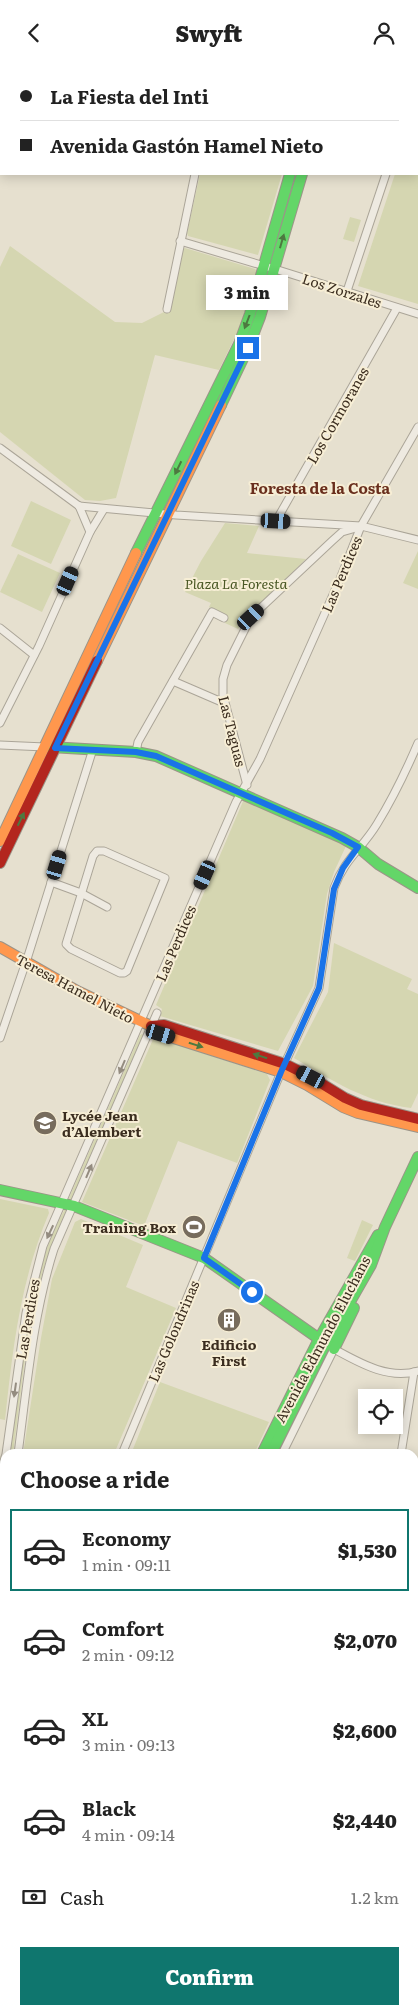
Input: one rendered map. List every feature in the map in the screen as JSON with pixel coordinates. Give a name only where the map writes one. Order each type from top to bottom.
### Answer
[{"type":"main road","points":[[0,863],[50,747],[156,513],[239,344],[250,314],[290,175]]},
{"type":"main road","points":[[0,841],[50,747],[248,348],[275,269],[302,175]]},
{"type":"main road","points":[[50,747],[136,752],[156,756],[244,789],[358,847],[378,864],[418,889]]},
{"type":"main road","name":"Teresa Hamel Nieto","points":[[0,947],[26,963],[151,1026],[161,1034],[283,1068],[353,1102],[418,1119]]},
{"type":"main road","name":"Teresa Hamel Nieto","points":[[283,1068],[307,1085],[350,1110],[418,1127]]},
{"type":"main road","name":"Avenida Edmundo Eluchans","points":[[265,1449],[326,1344],[360,1294],[385,1227],[418,1157]]},
{"type":"main road","points":[[0,1190],[74,1206],[204,1258],[326,1344]]},
{"type":"main road","name":"Avenida Edmundo Eluchans","points":[[274,1449],[326,1344],[371,1245],[385,1227]]},
{"type":"street","points":[[166,309],[195,175]]},
{"type":"street","points":[[347,291],[386,175]]},
{"type":"street","name":"Los Zorzales","points":[[180,241],[418,314]]},
{"type":"street","name":"Los Cormoranes","points":[[276,521],[397,308]]},
{"type":"street","name":"Las Perdices","points":[[6,1449],[30,1293],[43,1247],[244,789],[340,579],[361,526],[418,427]]},
{"type":"street","points":[[0,448],[79,506],[167,514],[361,526],[418,540]]},
{"type":"street","points":[[79,506],[90,533]]},
{"type":"street","points":[[0,723],[34,655],[90,533],[104,509]]},
{"type":"street","name":"Las Taguas","points":[[244,789],[224,703],[223,687],[225,672],[251,617],[342,532],[361,526]]},
{"type":"street","points":[[136,752],[138,742],[212,613],[224,618]]},
{"type":"street","points":[[0,628],[34,655]]},
{"type":"street","points":[[173,681],[224,703]]},
{"type":"street","name":"Las Golondrinas","points":[[124,1449],[283,1068],[321,982],[337,882],[347,861],[377,824],[418,743]]},
{"type":"street","points":[[0,745],[50,747]]},
{"type":"street","points":[[0,1038],[26,963],[93,749]]},
{"type":"street","points":[[97,851],[104,851],[161,875],[165,879],[126,973],[120,973],[71,949],[66,944],[81,893],[93,856],[97,851]]},
{"type":"street","points":[[51,882],[81,893],[107,907]]},
{"type":"street","name":"Las Perdices","points":[[19,1449],[40,1301],[54,1249],[157,1013]]},
{"type":"street","points":[[284,1449],[326,1344],[378,1371],[398,1374],[416,1372],[402,1449]]},
{"type":"green space","points":[[200,175],[282,175],[258,255],[188,236],[187,233]]},
{"type":"green space","points":[[294,175],[297,175],[256,317],[241,354],[166,507],[164,506],[238,354]]},
{"type":"green space","points":[[395,175],[418,175],[418,304],[358,286]]},
{"type":"green space","points":[[350,217],[361,220],[354,242],[343,239]]},
{"type":"green space","points":[[10,246],[115,322],[142,323],[168,310],[181,250],[185,248],[257,271],[240,327],[219,370],[155,355],[116,498],[100,501],[85,500],[0,432],[0,267]]},
{"type":"green space","points":[[31,501],[71,520],[51,564],[11,546]]},
{"type":"green space","points":[[157,520],[160,522],[55,739],[53,739]]},
{"type":"green space","name":"Plaza La Foresta","points":[[225,523],[259,526],[247,553],[306,559],[247,616],[238,629],[225,623],[228,616],[209,607],[211,603],[185,592],[201,561]]},
{"type":"green space","points":[[418,551],[418,589],[403,583]]},
{"type":"green space","points":[[18,554],[60,573],[42,612],[0,592]]},
{"type":"green space","points":[[244,799],[346,846],[334,872],[327,894],[313,986],[278,1051],[160,1016],[162,1009],[156,1005]]},
{"type":"green space","points":[[334,943],[412,979],[407,989],[418,994],[418,1093],[411,1108],[364,1096],[294,1058],[328,992]]},
{"type":"green space","points":[[142,1034],[144,1036],[70,1200],[69,1198]]},
{"type":"green space","points":[[154,1037],[267,1074],[270,1080],[237,1163],[178,1141],[144,1226],[82,1202]]},
{"type":"green space","points":[[0,1199],[48,1209],[49,1213],[24,1290],[11,1367],[5,1420],[0,1419]]},
{"type":"green space","points":[[65,1209],[67,1211],[45,1264],[33,1311],[14,1449],[11,1449],[22,1360],[33,1296],[41,1265]]},
{"type":"green space","points":[[81,1219],[143,1245],[126,1287],[176,1308],[116,1449],[24,1449],[52,1279],[75,1222]]},
{"type":"green space","points":[[362,1220],[373,1225],[355,1261],[347,1258]]},
{"type":"green space","points":[[160,1382],[269,1422],[256,1449],[133,1449]]},
{"type":"traffic: fast","points":[[136,553],[239,344],[250,314],[290,175]]},
{"type":"traffic: fast","points":[[221,405],[248,348],[260,317],[302,175]]},
{"type":"traffic: fast","points":[[50,747],[136,752],[156,756],[342,838],[358,847],[378,864],[418,888]]},
{"type":"traffic: fast","points":[[273,1449],[323,1349],[371,1265],[385,1227],[418,1157]]},
{"type":"traffic: fast","points":[[0,1190],[74,1206],[204,1258],[325,1343]]},
{"type":"traffic: fast","points":[[264,1449],[319,1339],[378,1235]]},
{"type":"traffic: fast","points":[[334,1349],[354,1308]]},
{"type":"traffic: slow","points":[[97,661],[221,405]]},
{"type":"traffic: slow","points":[[0,841],[136,553]]},
{"type":"traffic: slow","points":[[0,947],[77,991],[151,1026],[161,1034],[281,1072],[343,1107],[358,1113],[418,1127]]},
{"type":"traffic: jam","points":[[0,863],[97,661]]},
{"type":"traffic: jam","points":[[151,1026],[164,1025],[285,1064],[361,1105],[418,1119]]},
{"type":"place","name":"Lycée Jean d’Alembert","points":[[45,1123]]},
{"type":"place","name":"Training Box","points":[[194,1227]]},
{"type":"place","name":"Edificio First","points":[[229,1320]]},
{"type":"district","name":"Foresta de la Costa","points":[[320,487]]},
{"type":"route","points":[[248,348],[55,748],[136,752],[156,756],[332,833],[358,847],[343,868],[334,889],[319,988],[281,1072],[204,1258],[252,1292]]}]
